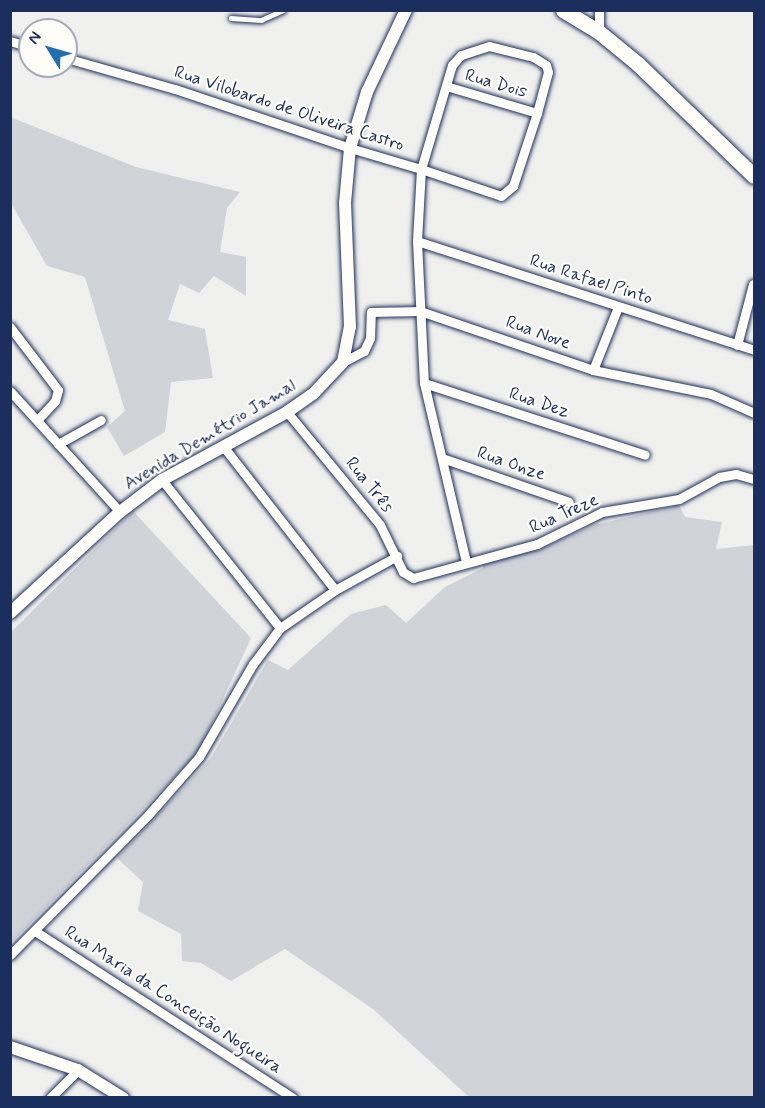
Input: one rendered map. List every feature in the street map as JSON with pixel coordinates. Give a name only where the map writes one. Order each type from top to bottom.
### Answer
[{"type":"highway","points":[[563,10],[599,32],[690,111],[754,176]]},
{"type":"street","points":[[343,362],[350,327],[345,203],[350,148],[368,92],[406,10]]},
{"type":"street","points":[[599,10],[599,32]]},
{"type":"street","points":[[466,562],[424,383],[417,241],[421,169],[455,59],[478,47],[489,46],[533,57],[546,65],[548,72],[537,113]]},
{"type":"street","name":"Rua Vilobardo de Oliveira Castro","points":[[78,61],[175,89],[501,196],[513,186],[537,113]]},
{"type":"street","name":"Rua Dois","points":[[446,86],[537,113]]},
{"type":"street","name":"Rua Rafael Pinto","points":[[417,241],[754,350]]},
{"type":"street","points":[[737,345],[753,284]]},
{"type":"street","points":[[593,370],[618,307]]},
{"type":"street","name":"Rua Nove","points":[[343,362],[364,351],[370,338],[371,312],[420,311],[593,370],[711,394],[754,413]]},
{"type":"street","points":[[10,327],[58,390],[55,401],[37,420]]},
{"type":"street","name":"Avenida Demétrio Jamal","points":[[10,614],[120,512],[162,480],[287,412],[314,393],[343,362]]},
{"type":"street","name":"Rua Dez","points":[[424,383],[645,455]]},
{"type":"street","points":[[10,391],[120,512]]},
{"type":"street","name":"Rua Três","points":[[287,412],[381,525],[403,572],[420,578]]},
{"type":"street","points":[[58,444],[101,420]]},
{"type":"street","points":[[223,446],[335,590]]},
{"type":"street","name":"Rua Onze","points":[[442,458],[569,502]]},
{"type":"street","name":"Rua Treze","points":[[420,578],[466,562],[537,544],[602,513],[679,499],[719,477],[736,474],[754,479]]},
{"type":"street","points":[[162,480],[280,628]]},
{"type":"street","points":[[10,955],[199,757],[253,664],[280,628],[335,590],[397,556]]},
{"type":"street","name":"Rua Maria da Conceição Nogueira","points":[[35,931],[293,1098]]},
{"type":"street","points":[[10,1047],[78,1070],[123,1098]]},
{"type":"street","points":[[51,1098],[78,1070]]},
{"type":"lane","points":[[231,18],[261,20],[283,10]]},
{"type":"shaded area","points":[[10,117],[136,167],[240,192],[227,208],[220,252],[246,257],[246,296],[214,276],[199,293],[180,284],[168,320],[205,329],[213,378],[171,382],[165,432],[124,456],[107,427],[125,411],[85,277],[47,266],[11,203]]},
{"type":"shaded area","points":[[679,505],[685,517],[722,522],[716,549],[754,545],[754,1097],[469,1097],[373,1009],[285,949],[231,981],[201,963],[182,961],[181,934],[138,911],[143,882],[117,858],[211,758],[268,660],[288,670],[351,614],[386,605],[406,623],[445,587],[483,568],[481,559],[539,550],[594,525]]},
{"type":"shaded area","points":[[133,511],[251,638],[198,753],[11,943],[11,632]]}]
